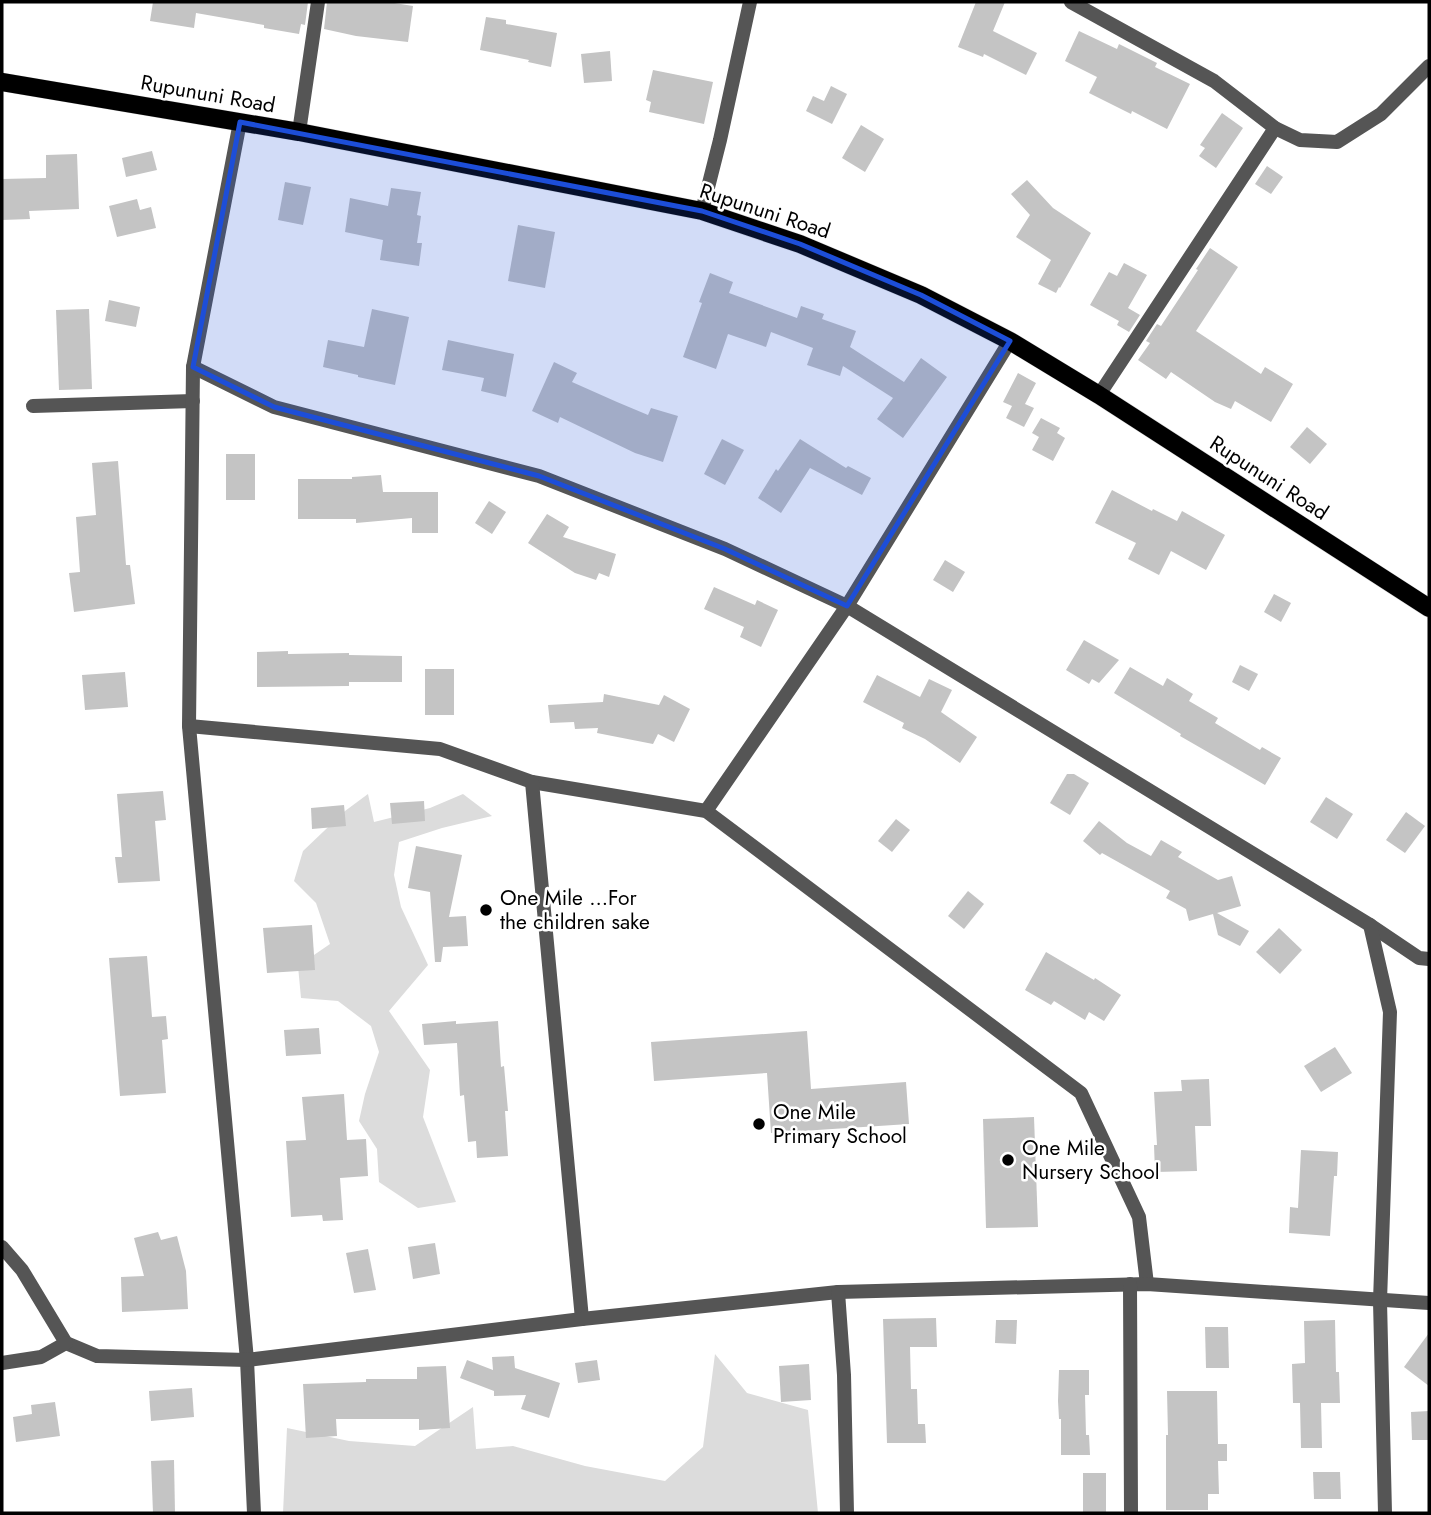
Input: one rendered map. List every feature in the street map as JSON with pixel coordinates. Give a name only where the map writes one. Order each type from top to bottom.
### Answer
[{"type":"main road","name":"Rupununi Road","points":[[2,82],[299,132],[702,211],[800,244],[921,295],[1010,341],[1100,395],[1429,608]]},
{"type":"street","points":[[299,132],[317,2]]},
{"type":"street","points":[[702,211],[750,2]]},
{"type":"street","points":[[1071,2],[1214,81],[1275,128],[1300,140],[1337,142],[1381,114],[1429,66]]},
{"type":"street","points":[[240,122],[193,367],[189,726],[247,1360],[254,1513]]},
{"type":"street","points":[[1100,395],[1275,128]]},
{"type":"street","points":[[706,811],[848,606],[1010,341]]},
{"type":"street","points":[[193,367],[274,407],[539,476],[725,550],[848,606],[1370,925],[1419,958],[1429,959]]},
{"type":"street","points":[[33,406],[193,401]]},
{"type":"street","points":[[189,726],[440,749],[532,782],[706,811],[1081,1093],[1139,1217],[1147,1284]]},
{"type":"street","points":[[532,782],[582,1319]]},
{"type":"street","points":[[1370,925],[1390,1012],[1380,1301],[1385,1513]]},
{"type":"street","points":[[2,1247],[22,1270],[66,1343],[97,1356],[247,1360],[582,1319],[838,1292],[1147,1284],[1429,1303]]},
{"type":"street","points":[[1130,1284],[1131,1513]]},
{"type":"street","points":[[838,1292],[844,1375],[846,1513]]},
{"type":"street","points":[[2,1363],[41,1357],[66,1343]]},
{"type":"highlighted area","points":[[240,122],[702,211],[800,244],[921,295],[1010,341],[847,606],[725,549],[539,476],[274,407],[193,367]]},
{"type":"shaded area","points":[[368,794],[374,822],[430,808],[463,794],[492,816],[399,842],[394,875],[401,907],[428,965],[389,1011],[430,1070],[423,1117],[456,1202],[418,1208],[379,1182],[377,1149],[359,1121],[379,1052],[371,1026],[338,1001],[301,998],[298,966],[330,944],[316,903],[294,881],[303,851],[345,811]]},
{"type":"shaded area","points":[[715,1354],[747,1393],[808,1410],[818,1513],[283,1513],[287,1428],[349,1441],[415,1446],[473,1407],[476,1449],[513,1446],[585,1466],[665,1481],[703,1447]]},
{"type":"building","points":[[153,2],[308,2],[305,25],[301,24],[299,34],[196,13],[194,28],[150,21]]},
{"type":"building","points":[[327,2],[388,2],[413,6],[408,42],[324,29]]},
{"type":"building","points":[[976,2],[1005,2],[993,31],[1037,53],[1026,75],[984,54],[983,57],[958,47]]},
{"type":"building","points":[[486,17],[506,20],[506,24],[557,33],[551,67],[480,50]]},
{"type":"building","points":[[1079,31],[1117,49],[1119,44],[1157,63],[1155,67],[1190,84],[1167,129],[1089,93],[1097,77],[1065,61]]},
{"type":"building","points":[[610,51],[612,81],[584,83],[581,54]]},
{"type":"building","points":[[653,70],[713,82],[704,124],[649,112],[651,102],[646,100]]},
{"type":"building","points":[[831,86],[847,94],[832,124],[806,111],[813,96],[824,101]]},
{"type":"building","points":[[1222,113],[1243,128],[1216,168],[1199,156],[1205,148],[1200,145]]},
{"type":"building","points":[[861,125],[884,139],[865,172],[842,158]]},
{"type":"building","points":[[152,151],[157,170],[126,177],[122,158]]},
{"type":"building","points":[[77,154],[79,209],[29,211],[30,219],[2,220],[2,179],[46,178],[46,155]]},
{"type":"building","points":[[1267,166],[1283,177],[1271,194],[1255,184]]},
{"type":"building","points":[[1027,180],[1053,208],[1091,233],[1056,293],[1038,284],[1051,260],[1016,237],[1030,215],[1011,194]]},
{"type":"building","points":[[285,182],[311,187],[303,225],[278,220]]},
{"type":"building","points":[[391,188],[421,192],[417,215],[421,216],[417,243],[422,243],[419,266],[380,260],[383,240],[345,232],[350,198],[388,206]]},
{"type":"building","points":[[137,199],[140,210],[151,207],[156,228],[117,237],[109,206]]},
{"type":"building","points":[[518,225],[555,232],[545,288],[508,281]]},
{"type":"building","points":[[1210,248],[1238,267],[1196,331],[1261,374],[1265,367],[1293,384],[1271,422],[1235,401],[1231,409],[1215,402],[1171,372],[1166,379],[1138,360],[1150,343],[1146,341],[1157,324],[1161,326]]},
{"type":"building","points":[[1124,263],[1147,275],[1128,308],[1140,315],[1129,332],[1117,325],[1119,321],[1090,305],[1109,272],[1117,276]]},
{"type":"building","points":[[710,273],[733,282],[729,293],[797,318],[801,306],[824,314],[822,319],[856,331],[850,347],[904,382],[921,358],[947,377],[903,438],[877,419],[893,398],[843,366],[840,376],[807,365],[813,348],[771,332],[766,347],[728,334],[716,369],[683,357]]},
{"type":"building","points":[[109,300],[140,307],[136,327],[105,321]]},
{"type":"building","points":[[89,309],[92,389],[59,390],[56,310]]},
{"type":"building","points":[[372,309],[409,317],[395,385],[323,367],[328,340],[364,347]]},
{"type":"building","points":[[448,340],[514,354],[506,397],[481,391],[484,378],[442,370]]},
{"type":"building","points":[[554,362],[577,373],[572,382],[617,402],[648,415],[651,408],[678,416],[663,462],[635,453],[560,417],[558,423],[532,411]]},
{"type":"building","points":[[1018,373],[1036,383],[1025,404],[1034,408],[1024,427],[1006,418],[1012,406],[1003,402]]},
{"type":"building","points":[[1041,418],[1060,428],[1057,433],[1065,438],[1053,461],[1032,450],[1039,437],[1032,433]]},
{"type":"building","points":[[1307,427],[1327,444],[1310,464],[1290,447]]},
{"type":"building","points":[[722,439],[744,450],[725,485],[704,474]]},
{"type":"building","points":[[800,439],[846,468],[848,466],[871,478],[862,495],[810,468],[781,513],[758,498],[776,469],[778,471]]},
{"type":"building","points":[[226,454],[255,454],[255,500],[226,500]]},
{"type":"building","points":[[118,461],[126,565],[130,565],[135,604],[74,612],[69,573],[80,572],[76,517],[96,515],[92,463]]},
{"type":"building","points":[[381,475],[383,492],[438,492],[438,533],[412,533],[412,518],[356,523],[356,519],[298,519],[298,479],[352,479]]},
{"type":"building","points":[[1112,490],[1177,521],[1182,511],[1225,535],[1206,570],[1171,551],[1159,575],[1128,559],[1136,543],[1095,523]]},
{"type":"building","points":[[489,501],[506,512],[492,534],[475,523]]},
{"type":"building","points":[[547,514],[569,527],[563,537],[616,554],[609,577],[599,573],[596,580],[575,573],[528,543]]},
{"type":"building","points":[[945,560],[965,572],[953,592],[933,580]]},
{"type":"building","points":[[714,587],[755,605],[757,600],[778,610],[761,647],[740,637],[744,627],[704,609]]},
{"type":"building","points":[[1274,594],[1291,603],[1281,622],[1264,612]]},
{"type":"building","points":[[1084,640],[1119,660],[1099,683],[1092,679],[1089,684],[1066,670]]},
{"type":"building","points":[[288,651],[288,654],[402,656],[402,682],[349,682],[349,686],[257,687],[257,652]]},
{"type":"building","points":[[1240,665],[1258,674],[1249,691],[1232,682]]},
{"type":"building","points":[[1130,667],[1163,686],[1167,678],[1193,694],[1189,701],[1218,718],[1215,723],[1260,750],[1262,747],[1281,758],[1265,785],[1180,736],[1181,734],[1114,693]]},
{"type":"building","points":[[425,669],[454,669],[454,715],[425,715]]},
{"type":"building","points":[[125,672],[128,707],[85,710],[82,675]]},
{"type":"building","points":[[877,675],[920,697],[929,679],[952,690],[941,712],[977,737],[960,763],[925,739],[902,728],[904,723],[863,702]]},
{"type":"building","points":[[604,694],[659,705],[664,695],[690,709],[674,742],[658,734],[653,744],[597,733],[598,728],[575,729],[574,722],[550,723],[548,705],[603,702]]},
{"type":"building","points":[[1067,774],[1074,774],[1089,783],[1070,815],[1050,803]]},
{"type":"building","points":[[163,791],[166,820],[155,821],[160,881],[118,883],[115,857],[122,857],[117,794]]},
{"type":"building","points":[[1326,797],[1353,814],[1337,839],[1310,822]]},
{"type":"building","points":[[424,801],[425,821],[392,824],[390,803]]},
{"type":"building","points":[[344,805],[346,826],[312,829],[311,808]]},
{"type":"building","points":[[1406,812],[1425,826],[1405,853],[1386,840]]},
{"type":"building","points":[[896,819],[910,830],[892,852],[878,841]]},
{"type":"building","points":[[1099,821],[1127,843],[1151,856],[1161,840],[1182,852],[1178,857],[1218,880],[1232,876],[1241,906],[1217,913],[1249,931],[1240,946],[1218,935],[1213,914],[1189,921],[1186,909],[1166,898],[1170,891],[1102,853],[1100,855],[1083,841]]},
{"type":"building","points":[[416,846],[462,855],[449,917],[466,916],[468,946],[443,947],[441,962],[435,962],[430,892],[408,888]]},
{"type":"building","points":[[968,891],[984,904],[964,929],[948,916]]},
{"type":"building","points":[[312,925],[315,970],[267,973],[263,928]]},
{"type":"building","points":[[1279,928],[1302,950],[1280,974],[1256,952]]},
{"type":"building","points":[[1046,952],[1121,995],[1104,1021],[1089,1012],[1085,1020],[1054,1001],[1051,1005],[1025,990]]},
{"type":"building","points":[[147,956],[152,1017],[166,1016],[168,1039],[162,1040],[166,1093],[120,1096],[109,958]]},
{"type":"building","points":[[456,1021],[456,1024],[498,1021],[508,1111],[505,1111],[508,1156],[477,1158],[476,1141],[468,1142],[464,1095],[460,1096],[457,1043],[424,1045],[422,1024]]},
{"type":"building","points":[[319,1028],[321,1054],[286,1056],[284,1030]]},
{"type":"building","points":[[807,1031],[811,1089],[906,1082],[909,1124],[771,1133],[767,1073],[654,1081],[651,1042]]},
{"type":"building","points":[[1335,1047],[1352,1073],[1321,1092],[1304,1066]]},
{"type":"building","points":[[1209,1079],[1211,1126],[1195,1126],[1197,1171],[1155,1172],[1154,1145],[1157,1145],[1154,1092],[1182,1091],[1181,1080]]},
{"type":"building","points":[[344,1094],[347,1140],[366,1139],[368,1176],[340,1178],[343,1220],[323,1221],[322,1215],[291,1217],[286,1141],[306,1140],[302,1097]]},
{"type":"building","points":[[1034,1117],[1038,1227],[986,1228],[983,1119]]},
{"type":"building","points":[[1301,1150],[1338,1152],[1330,1236],[1289,1233],[1290,1207],[1298,1208]]},
{"type":"building","points":[[158,1232],[161,1240],[177,1236],[186,1271],[188,1309],[122,1312],[121,1277],[144,1276],[134,1238]]},
{"type":"building","points":[[435,1243],[440,1274],[413,1279],[408,1247]]},
{"type":"building","points":[[368,1249],[376,1290],[354,1293],[346,1253]]},
{"type":"building","points":[[936,1318],[937,1347],[910,1347],[911,1389],[917,1389],[918,1424],[925,1424],[926,1443],[887,1443],[883,1319]]},
{"type":"building","points":[[996,1320],[1017,1320],[1016,1344],[995,1343]]},
{"type":"building","points":[[1335,1320],[1336,1372],[1339,1372],[1340,1403],[1321,1403],[1322,1448],[1301,1448],[1300,1403],[1293,1403],[1292,1364],[1305,1363],[1304,1321]]},
{"type":"building","points":[[1205,1327],[1228,1327],[1229,1368],[1206,1368]]},
{"type":"building","points":[[1429,1333],[1429,1386],[1404,1367]]},
{"type":"building","points":[[514,1356],[515,1368],[560,1383],[549,1418],[521,1409],[526,1395],[494,1396],[494,1391],[460,1378],[467,1360],[493,1370],[492,1357]]},
{"type":"building","points":[[597,1360],[600,1380],[578,1383],[575,1363]]},
{"type":"building","points":[[809,1364],[811,1400],[781,1402],[779,1366]]},
{"type":"building","points":[[446,1366],[450,1428],[419,1430],[419,1419],[336,1419],[337,1436],[306,1438],[303,1384],[366,1382],[366,1379],[417,1379],[417,1367]]},
{"type":"building","points":[[1059,1370],[1089,1370],[1089,1395],[1085,1395],[1086,1435],[1089,1435],[1090,1455],[1061,1455]]},
{"type":"building","points":[[192,1388],[194,1417],[151,1421],[149,1391]]},
{"type":"building","points":[[1167,1391],[1217,1391],[1218,1444],[1227,1444],[1227,1461],[1218,1461],[1219,1494],[1208,1494],[1208,1510],[1166,1510]]},
{"type":"building","points":[[55,1402],[60,1436],[16,1442],[13,1417],[32,1414],[31,1405]]},
{"type":"building","points":[[1429,1411],[1429,1440],[1412,1440],[1411,1412]]},
{"type":"building","points":[[174,1460],[175,1513],[153,1513],[151,1461]]},
{"type":"building","points":[[1313,1472],[1340,1472],[1341,1499],[1314,1499]]},
{"type":"building","points":[[1083,1473],[1106,1473],[1106,1513],[1083,1513]]},
{"type":"place","name":"One Mile ...For the children sake","points":[[486,910]]},
{"type":"place","name":"One Mile Primary School","points":[[759,1124]]},
{"type":"place","name":"One Mile Nursery School","points":[[1008,1160]]}]
